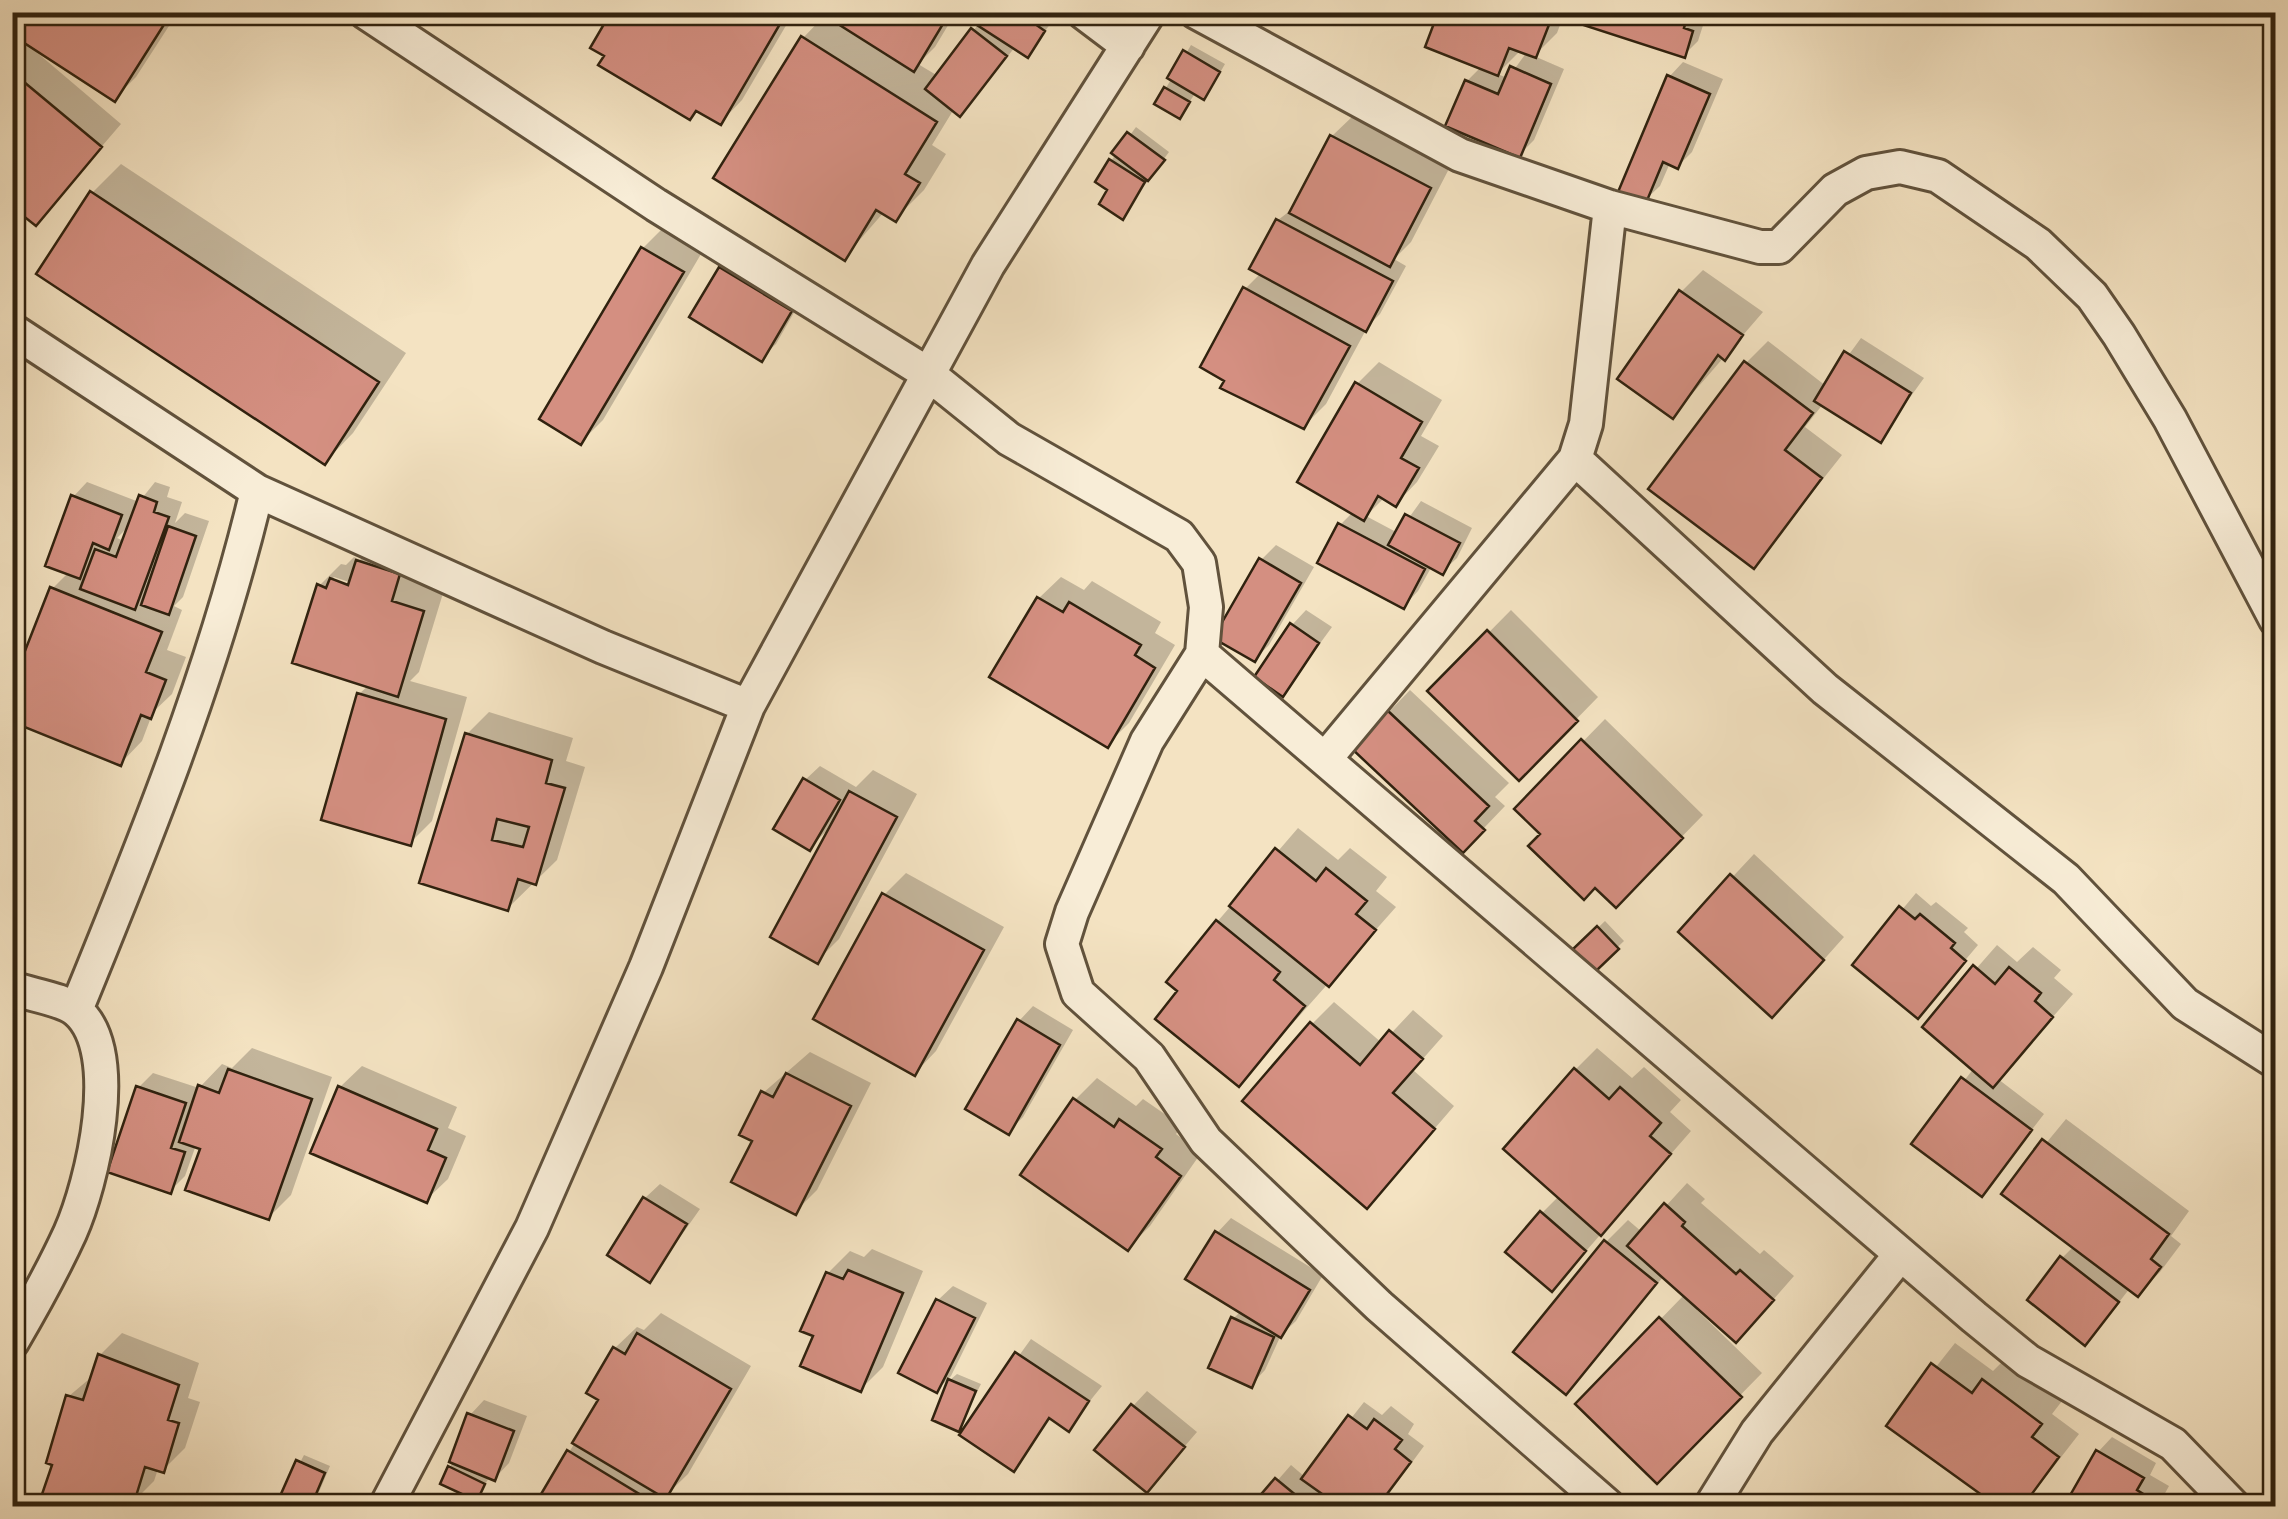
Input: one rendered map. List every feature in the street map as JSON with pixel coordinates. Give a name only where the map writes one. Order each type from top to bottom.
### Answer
[{"type":"street","points":[[365,12],[640,195],[927,373],[1009,439],[1179,536],[1199,563],[1206,607],[1202,654],[1147,740],[1072,912],[1062,944],[1078,993],[1149,1057],[1206,1141],[1378,1306],[1608,1506]]},
{"type":"street","points":[[1083,12],[1128,46]]},
{"type":"street","points":[[386,1506],[547,1195],[646,966],[748,706],[988,265],[1150,12]]},
{"type":"street","points":[[1196,12],[1460,155],[1610,206],[1760,247],[1778,247],[1835,190],[1866,173],[1900,167],[1938,176],[2038,244],[2092,296],[2170,419],[2276,620]]},
{"type":"street","points":[[1325,759],[1575,459],[1586,424],[1610,206]]},
{"type":"street","points":[[12,330],[257,491],[602,647],[748,706]]},
{"type":"street","points":[[1575,459],[1826,689],[2066,878],[2185,1004],[2276,1062]]},
{"type":"street","points":[[76,1010],[172,774],[219,632],[257,491]]},
{"type":"street","points":[[1202,654],[2028,1361],[2173,1444],[2233,1506]]},
{"type":"street","points":[[12,988],[76,1010],[93,1034],[100,1060],[100,1111],[92,1164],[72,1230],[12,1342]]},
{"type":"street","points":[[1711,1506],[1757,1432],[1900,1255]]},
{"type":"building","points":[[12,12],[172,12],[115,102],[12,35]]},
{"type":"building","points":[[611,12],[787,12],[721,125],[696,111],[690,120],[598,65],[604,56],[590,48]]},
{"type":"building","points":[[819,12],[947,12],[949,14],[914,72]]},
{"type":"building","points":[[985,12],[1018,12],[1045,31],[1028,58],[977,25]]},
{"type":"building","points":[[1229,12],[1260,12],[1250,27]]},
{"type":"building","points":[[1421,12],[1554,12],[1536,58],[1509,48],[1498,76],[1425,47],[1436,18]]},
{"type":"building","points":[[1574,12],[1689,12],[1684,28],[1693,31],[1685,58],[1571,21]]},
{"type":"building","points":[[971,28],[1007,56],[960,117],[925,89]]},
{"type":"building","points":[[801,36],[937,122],[905,174],[920,183],[896,222],[876,210],[845,261],[713,178]]},
{"type":"building","points":[[1183,50],[1220,72],[1204,100],[1167,78]]},
{"type":"building","points":[[1510,66],[1551,84],[1520,158],[1445,126],[1465,80],[1498,94]]},
{"type":"building","points":[[12,72],[102,147],[36,226],[12,207]]},
{"type":"building","points":[[1667,75],[1710,94],[1678,169],[1663,162],[1646,203],[1618,192]]},
{"type":"building","points":[[1164,87],[1190,102],[1180,119],[1154,104]]},
{"type":"building","points":[[1127,132],[1165,160],[1148,181],[1111,153]]},
{"type":"building","points":[[1330,135],[1431,188],[1390,267],[1289,213]]},
{"type":"building","points":[[1109,159],[1145,182],[1123,220],[1099,204],[1107,190],[1095,182]]},
{"type":"building","points":[[90,191],[379,382],[325,465],[36,274]]},
{"type":"building","points":[[1276,219],[1393,281],[1366,332],[1249,269]]},
{"type":"building","points":[[641,247],[684,272],[581,445],[539,419]]},
{"type":"building","points":[[719,267],[792,311],[762,362],[689,317]]},
{"type":"building","points":[[1243,287],[1350,346],[1304,429],[1220,388],[1224,381],[1200,367]]},
{"type":"building","points":[[1679,290],[1743,335],[1725,361],[1718,355],[1673,419],[1617,379]]},
{"type":"building","points":[[1844,351],[1911,393],[1881,443],[1814,401]]},
{"type":"building","points":[[1744,361],[1813,413],[1785,450],[1822,478],[1754,569],[1648,489]]},
{"type":"building","points":[[1355,382],[1422,422],[1401,458],[1419,468],[1396,507],[1378,496],[1364,521],[1297,482]]},
{"type":"building","points":[[71,495],[122,515],[109,550],[93,543],[80,579],[45,566]]},
{"type":"building","points":[[139,495],[157,502],[154,512],[169,517],[135,610],[80,589],[95,549],[116,557]]},
{"type":"building","points":[[1405,514],[1460,543],[1443,575],[1388,545]]},
{"type":"building","points":[[1338,523],[1425,569],[1404,609],[1317,563]]},
{"type":"building","points":[[168,526],[196,536],[169,615],[141,605]]},
{"type":"building","points":[[1259,558],[1301,583],[1255,662],[1213,638]]},
{"type":"building","points":[[356,560],[400,574],[392,601],[424,611],[398,697],[292,663],[317,584],[326,588],[330,578],[348,585]]},
{"type":"building","points":[[50,587],[162,632],[146,672],[166,680],[151,719],[141,715],[121,766],[12,722],[12,684]]},
{"type":"building","points":[[1037,597],[1063,612],[1069,602],[1141,645],[1135,655],[1155,668],[1108,748],[989,677]]},
{"type":"building","points":[[1290,623],[1319,643],[1283,697],[1254,677]]},
{"type":"building","points":[[1487,630],[1578,721],[1519,781],[1427,691]]},
{"type":"building","points":[[357,693],[446,719],[411,846],[321,820]]},
{"type":"building","points":[[1387,710],[1489,806],[1475,821],[1485,830],[1463,853],[1351,748]]},
{"type":"building","points":[[465,733],[552,760],[546,783],[565,788],[536,885],[518,879],[508,911],[419,883]],"holes":[[[497,819],[529,827],[523,847],[492,840]]]},
{"type":"building","points":[[1581,739],[1683,838],[1616,908],[1595,888],[1584,900],[1528,846],[1540,834],[1514,809]]},
{"type":"building","points":[[803,778],[840,800],[810,851],[773,829]]},
{"type":"building","points":[[849,791],[897,817],[818,964],[770,937]]},
{"type":"building","points":[[1275,848],[1316,881],[1326,868],[1367,901],[1356,914],[1376,930],[1329,987],[1229,906]]},
{"type":"building","points":[[1730,874],[1824,960],[1772,1018],[1678,932]]},
{"type":"building","points":[[882,893],[984,950],[915,1076],[813,1019]]},
{"type":"building","points":[[1899,906],[1915,919],[1920,914],[1955,943],[1951,948],[1966,961],[1918,1019],[1852,965]]},
{"type":"building","points":[[1216,920],[1280,972],[1274,980],[1305,1006],[1239,1087],[1155,1019],[1177,991],[1166,982]]},
{"type":"building","points":[[1597,926],[1619,949],[1595,972],[1573,949]]},
{"type":"building","points":[[1973,965],[1995,984],[2009,967],[2041,993],[2035,1001],[2053,1017],[1993,1088],[1922,1027]]},
{"type":"building","points":[[1017,1019],[1060,1045],[1009,1135],[965,1109]]},
{"type":"building","points":[[1310,1022],[1360,1065],[1389,1030],[1423,1059],[1393,1093],[1435,1129],[1367,1209],[1242,1101]]},
{"type":"building","points":[[1574,1068],[1609,1099],[1620,1087],[1661,1123],[1650,1136],[1671,1154],[1601,1236],[1503,1149]]},
{"type":"building","points":[[228,1069],[312,1099],[269,1220],[185,1190],[200,1149],[179,1142],[198,1085],[219,1093]]},
{"type":"building","points":[[786,1073],[851,1106],[796,1215],[731,1182],[752,1141],[739,1135],[761,1091],[773,1097]]},
{"type":"building","points":[[1961,1077],[2032,1130],[1982,1197],[1911,1144]]},
{"type":"building","points":[[136,1086],[186,1103],[171,1148],[185,1152],[171,1194],[107,1172]]},
{"type":"building","points":[[338,1086],[437,1129],[428,1150],[446,1158],[427,1203],[310,1153]]},
{"type":"building","points":[[1073,1098],[1114,1127],[1119,1119],[1162,1149],[1156,1157],[1181,1176],[1128,1251],[1020,1175]]},
{"type":"building","points":[[2042,1139],[2169,1234],[2151,1259],[2161,1267],[2138,1297],[2001,1194]]},
{"type":"building","points":[[643,1197],[687,1224],[650,1283],[607,1255]]},
{"type":"building","points":[[1664,1203],[1685,1222],[1682,1226],[1736,1274],[1740,1270],[1774,1300],[1736,1343],[1627,1246]]},
{"type":"building","points":[[1540,1211],[1586,1251],[1552,1292],[1505,1252]]},
{"type":"building","points":[[1215,1231],[1310,1290],[1281,1338],[1185,1279]]},
{"type":"building","points":[[1604,1240],[1657,1283],[1566,1395],[1513,1352]]},
{"type":"building","points":[[2060,1256],[2119,1302],[2085,1346],[2027,1300]]},
{"type":"building","points":[[848,1270],[903,1293],[861,1392],[800,1366],[813,1336],[800,1331],[826,1272],[843,1279]]},
{"type":"building","points":[[936,1299],[975,1318],[937,1393],[898,1373]]},
{"type":"building","points":[[1231,1317],[1274,1337],[1252,1388],[1208,1368]]},
{"type":"building","points":[[1659,1317],[1742,1397],[1657,1484],[1575,1404]]},
{"type":"building","points":[[637,1333],[731,1389],[666,1499],[572,1443],[598,1400],[586,1393],[613,1347],[625,1354]]},
{"type":"building","points":[[1015,1352],[1089,1401],[1069,1432],[1049,1418],[1014,1472],[959,1435]]},
{"type":"building","points":[[98,1354],[179,1385],[168,1420],[179,1423],[164,1473],[145,1467],[133,1506],[112,1499],[109,1506],[39,1503],[52,1465],[46,1463],[66,1395],[83,1400]]},
{"type":"building","points":[[1931,1363],[1972,1393],[1982,1379],[2042,1424],[2032,1437],[2059,1457],[2023,1506],[1997,1506],[1886,1426]]},
{"type":"building","points":[[948,1379],[976,1391],[959,1432],[932,1420]]},
{"type":"building","points":[[1131,1404],[1185,1447],[1147,1493],[1094,1450]]},
{"type":"building","points":[[467,1413],[514,1431],[495,1481],[449,1462]]},
{"type":"building","points":[[1348,1415],[1367,1429],[1374,1419],[1402,1440],[1395,1449],[1411,1462],[1378,1506],[1339,1506],[1301,1479]]},
{"type":"building","points":[[567,1450],[654,1503],[534,1506]]},
{"type":"building","points":[[2096,1450],[2144,1478],[2137,1490],[2156,1502],[2154,1506],[2064,1506]]},
{"type":"building","points":[[296,1460],[325,1473],[311,1506],[277,1503]]},
{"type":"building","points":[[448,1466],[485,1484],[477,1501],[440,1484]]},
{"type":"building","points":[[1275,1478],[1309,1506],[1251,1506]]}]
